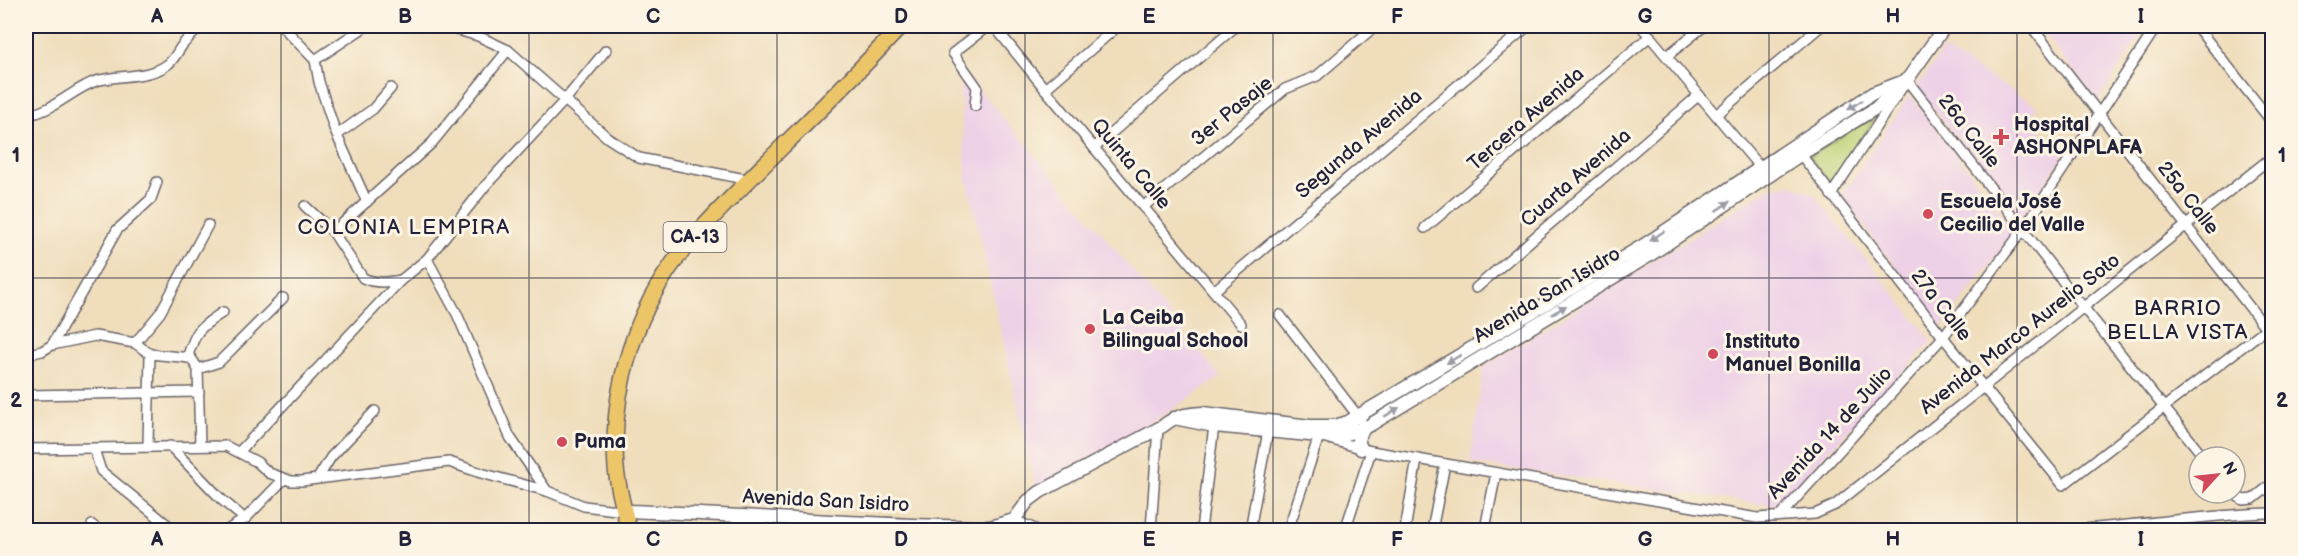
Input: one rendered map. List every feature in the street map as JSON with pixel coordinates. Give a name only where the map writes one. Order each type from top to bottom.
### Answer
[{"type":"main road","name":"CA-13","points":[[629,531],[616,469],[616,424],[621,382],[649,303],[688,244],[858,73],[901,26]]},
{"type":"street","points":[[26,114],[39,112],[82,87],[98,81],[131,76],[168,64],[185,40],[201,26]]},
{"type":"street","points":[[282,26],[315,60],[319,82],[337,135],[367,202]]},
{"type":"street","points":[[315,60],[366,26]]},
{"type":"street","points":[[444,26],[478,36],[508,50],[608,138],[639,158],[750,180]]},
{"type":"street","points":[[975,106],[977,87],[953,53],[988,26]]},
{"type":"street","name":"Quinta Calle","points":[[994,26],[1241,324]]},
{"type":"street","points":[[1045,89],[1118,26]]},
{"type":"street","points":[[1094,148],[1236,26]]},
{"type":"street","name":"3er Pasaje","points":[[1143,207],[1285,89],[1317,76],[1375,26]]},
{"type":"street","points":[[1641,26],[1764,172]]},
{"type":"street","points":[[1667,56],[1704,26]]},
{"type":"street","points":[[1716,115],[1821,26]]},
{"type":"street","name":"Avenida San Isidro","points":[[1831,195],[1945,26]]},
{"type":"street","name":"25a Calle","points":[[2031,26],[2270,330]]},
{"type":"street","name":"Avenida 14 de Julio","points":[[1321,431],[1366,450],[1757,518],[1780,516],[1943,337],[2024,230],[2157,26]]},
{"type":"street","points":[[2196,26],[2272,122]]},
{"type":"street","name":"Segunda Avenida","points":[[1214,291],[1524,27]]},
{"type":"street","name":"Tercera Avenida","points":[[1425,228],[1650,36]]},
{"type":"street","points":[[333,232],[432,143],[508,50]]},
{"type":"street","points":[[239,452],[401,280],[427,259],[486,185],[565,100],[606,50]]},
{"type":"street","name":"Avenida San Isidro","points":[[1173,418],[1214,426],[1239,423],[1321,431],[1339,437],[1650,255],[1797,150],[1876,108],[1907,80]]},
{"type":"street","name":"26a Calle","points":[[1907,80],[2083,307],[2194,445]]},
{"type":"street","points":[[337,135],[373,110],[391,88]]},
{"type":"street","name":"Cuarta Avenida","points":[[1476,288],[1699,95]]},
{"type":"street","name":"27a Calle","points":[[1797,150],[1943,337],[2063,485],[2163,408]]},
{"type":"street","name":"Avenida Marco Aurelio Soto","points":[[1780,516],[1815,514],[1834,505],[2187,227],[2272,157]]},
{"type":"street","points":[[51,345],[117,230],[151,199],[157,182]]},
{"type":"street","points":[[305,206],[333,232],[363,278],[372,282],[401,280]]},
{"type":"street","points":[[135,343],[160,314],[207,225]]},
{"type":"street","points":[[427,259],[457,314],[510,437],[547,491]]},
{"type":"street","points":[[198,369],[219,362],[283,298]]},
{"type":"street","points":[[187,358],[195,334],[223,312]]},
{"type":"street","points":[[1280,315],[1362,422],[1358,438],[1366,450],[1345,531]]},
{"type":"street","points":[[2163,408],[2270,330]]},
{"type":"street","points":[[26,352],[42,351],[51,345],[95,336],[135,343],[150,354],[194,360],[198,369],[200,446]]},
{"type":"street","points":[[148,446],[150,354]]},
{"type":"street","points":[[26,395],[199,392]]},
{"type":"street","points":[[318,478],[331,457],[375,411]]},
{"type":"street","name":"Avenida San Isidro","points":[[624,511],[694,513],[861,527],[990,527],[1014,520],[1028,501],[1040,492],[1173,418],[1186,414],[1203,413],[1268,431],[1321,431]]},
{"type":"street","points":[[1201,531],[1214,426]]},
{"type":"street","points":[[1151,531],[1158,428]]},
{"type":"street","points":[[1250,531],[1268,431]]},
{"type":"street","points":[[1288,531],[1321,431]]},
{"type":"street","points":[[170,446],[222,500],[245,519]]},
{"type":"street","points":[[26,449],[226,446],[257,462],[269,473],[284,479],[302,481],[449,462],[547,491],[584,506],[624,511]]},
{"type":"street","points":[[94,449],[101,471],[174,531]]},
{"type":"street","points":[[1405,531],[1416,459]]},
{"type":"street","points":[[1432,531],[1445,464]]},
{"type":"street","points":[[1485,529],[1496,473]]},
{"type":"street","points":[[227,531],[245,519],[284,479]]},
{"type":"street","points":[[2247,500],[2253,499],[2272,484]]},
{"type":"street","points":[[2065,531],[2225,514],[2272,513]]},
{"type":"street","points":[[1014,520],[1037,531]]},
{"type":"shaded area","points":[[2038,26],[2146,26],[2098,101]]},
{"type":"shaded area","name":"Hospital ASHONPLAFA","points":[[1943,49],[2037,106],[2030,119],[2064,155],[2020,220],[1917,87]]},
{"type":"shaded area","name":"La Ceiba Bilingual School","points":[[971,80],[1221,377],[1148,425],[1036,487],[966,175],[960,89]]},
{"type":"shaded area","name":"Escuela José Cecilio del Valle","points":[[1910,95],[2015,231],[1942,327],[1841,196]]},
{"type":"shaded area","name":"Instituto Manuel Bonilla","points":[[1793,185],[1814,195],[1932,341],[1777,506],[1470,463],[1484,367],[1771,187]]},
{"type":"green space","points":[[1883,108],[1830,184],[1809,157]]},
{"type":"place","name":"Hospital ASHONPLAFA","points":[[2001,137]]},
{"type":"place","name":"Escuela José Cecilio del Valle","points":[[1928,214]]},
{"type":"place","name":"La Ceiba Bilingual School","points":[[1090,329]]},
{"type":"place","name":"Instituto Manuel Bonilla","points":[[1713,354]]},
{"type":"place","name":"Puma","points":[[562,442]]},
{"type":"district","name":"COLONIA LEMPIRA","points":[[404,227]]},
{"type":"district","name":"BARRIO BELLA VISTA","points":[[2178,320]]}]
